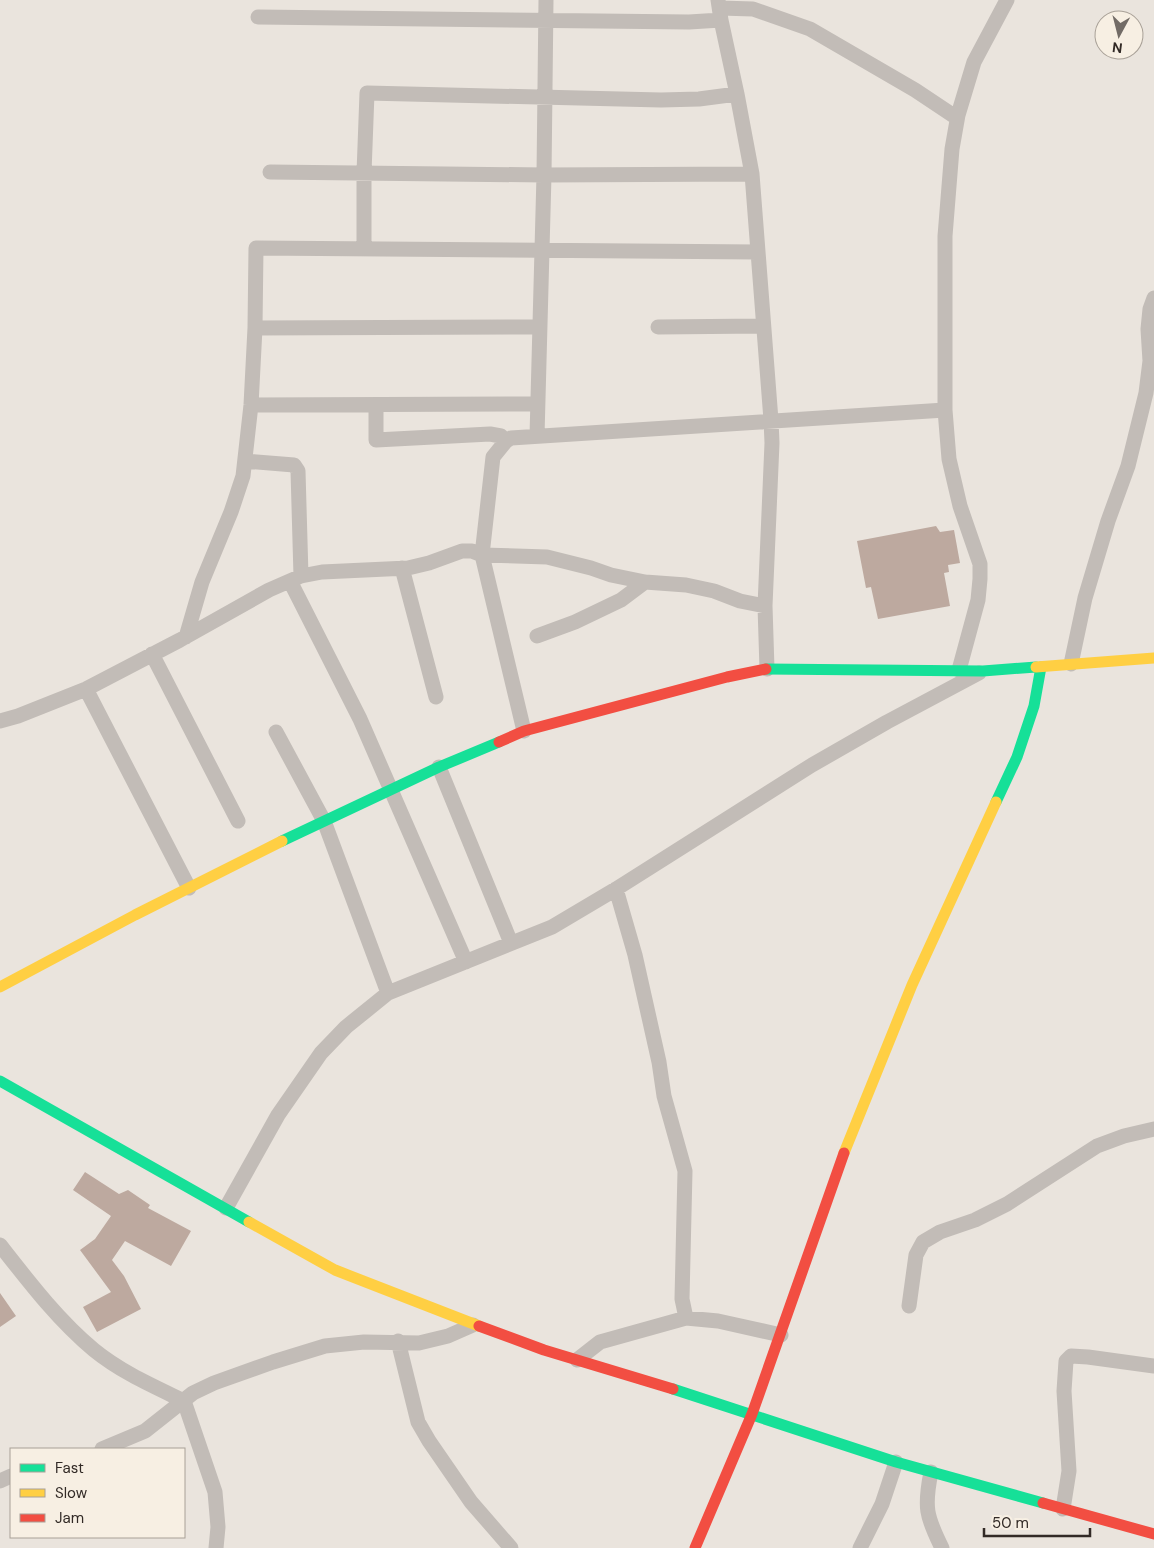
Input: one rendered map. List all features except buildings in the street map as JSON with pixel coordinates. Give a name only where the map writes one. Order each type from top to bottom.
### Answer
[{"type":"street","points":[[536,436],[544,175],[546,0]]},
{"type":"street","points":[[959,670],[978,600],[980,564],[960,506],[949,459],[945,410],[945,236],[952,149],[957,118],[974,62],[1007,0]]},
{"type":"street","points":[[258,17],[689,22],[720,10],[753,9],[810,29],[915,90],[957,118]]},
{"type":"street","points":[[720,10],[752,174],[762,326],[771,420],[772,443],[765,606],[767,669]]},
{"type":"street","points":[[364,249],[367,93],[545,98],[699,99],[737,94]]},
{"type":"street","points":[[270,172],[544,175],[752,174]]},
{"type":"street","points":[[186,637],[202,582],[231,512],[243,476],[251,406],[255,328],[256,248],[758,252]]},
{"type":"street","points":[[1071,664],[1085,598],[1108,521],[1128,466],[1146,393],[1150,361],[1148,329],[1150,309],[1154,298]]},
{"type":"street","points":[[255,328],[539,326]]},
{"type":"street","points":[[658,327],[762,326]]},
{"type":"street","points":[[251,406],[537,404]]},
{"type":"street","points":[[376,405],[376,440],[490,434],[501,436],[506,442]]},
{"type":"street","points":[[524,730],[482,555],[494,457],[511,438],[945,410]]},
{"type":"street","points":[[244,460],[294,465],[298,471],[296,578],[466,962]]},
{"type":"street","points":[[0,721],[18,716],[86,689],[186,637],[269,590],[296,578],[322,572],[402,568],[429,563],[462,551],[472,551],[482,555],[547,557],[611,575],[645,582],[686,585],[714,591],[740,601],[765,606]]},
{"type":"street","points":[[402,568],[436,697]]},
{"type":"street","points":[[537,636],[575,622],[621,600],[645,582]]},
{"type":"street","points":[[152,654],[238,821]]},
{"type":"street","points":[[0,987],[189,888],[324,821],[439,767],[524,730],[727,677],[767,669],[982,671],[1154,658]]},
{"type":"street","points":[[695,1548],[752,1414],[839,1166],[908,994],[1017,757],[1034,706],[1041,667]]},
{"type":"street","points":[[226,1208],[278,1115],[322,1052],[346,1027],[388,994],[552,927],[616,889],[812,765],[982,671]]},
{"type":"street","points":[[86,689],[189,888]]},
{"type":"street","points":[[276,732],[324,821],[388,994]]},
{"type":"street","points":[[439,767],[511,944]]},
{"type":"street","points":[[616,889],[635,955],[659,1062],[664,1096],[685,1171],[682,1299],[686,1318]]},
{"type":"street","points":[[0,1081],[282,1241],[336,1270],[404,1298],[473,1325],[577,1360],[752,1414],[896,1462],[1154,1534]]},
{"type":"street","points":[[909,1306],[916,1255],[923,1242],[940,1232],[975,1220],[1007,1204],[1097,1146],[1124,1136],[1154,1129]]},
{"type":"street","points":[[0,1245],[47,1304],[94,1350],[133,1376],[184,1401],[215,1492],[218,1527],[216,1548]]},
{"type":"street","points":[[577,1360],[600,1342],[686,1318],[718,1321],[781,1335]]},
{"type":"street","points":[[104,1448],[145,1431],[193,1393],[214,1383],[273,1362],[325,1346],[364,1342],[398,1341],[419,1343],[448,1336],[473,1325]]},
{"type":"street","points":[[398,1341],[418,1422],[471,1502],[511,1548]]},
{"type":"street","points":[[1063,1509],[1069,1470],[1064,1391],[1066,1361],[1070,1356],[1088,1357],[1154,1366]]},
{"type":"street","points":[[860,1548],[882,1504],[896,1462]]},
{"type":"street","points":[[931,1472],[926,1498],[928,1516],[942,1548]]},
{"type":"traffic: fast","points":[[766,669],[983,671],[1036,667]]},
{"type":"traffic: fast","points":[[996,802],[1017,757],[1034,706],[1041,667]]},
{"type":"traffic: fast","points":[[282,841],[439,767],[499,742]]},
{"type":"traffic: fast","points":[[0,1081],[249,1222]]},
{"type":"traffic: fast","points":[[673,1389],[896,1462],[1043,1503]]},
{"type":"traffic: slow","points":[[1036,667],[1154,658]]},
{"type":"traffic: slow","points":[[844,1153],[912,985],[996,802]]},
{"type":"traffic: slow","points":[[0,987],[135,915],[282,841]]},
{"type":"traffic: slow","points":[[249,1222],[335,1270],[479,1326]]},
{"type":"traffic: jam","points":[[499,742],[524,731],[727,677],[766,669]]},
{"type":"traffic: jam","points":[[695,1548],[752,1414],[844,1153]]},
{"type":"traffic: jam","points":[[479,1326],[544,1350],[673,1389]]},
{"type":"traffic: jam","points":[[1043,1503],[1154,1534]]}]
